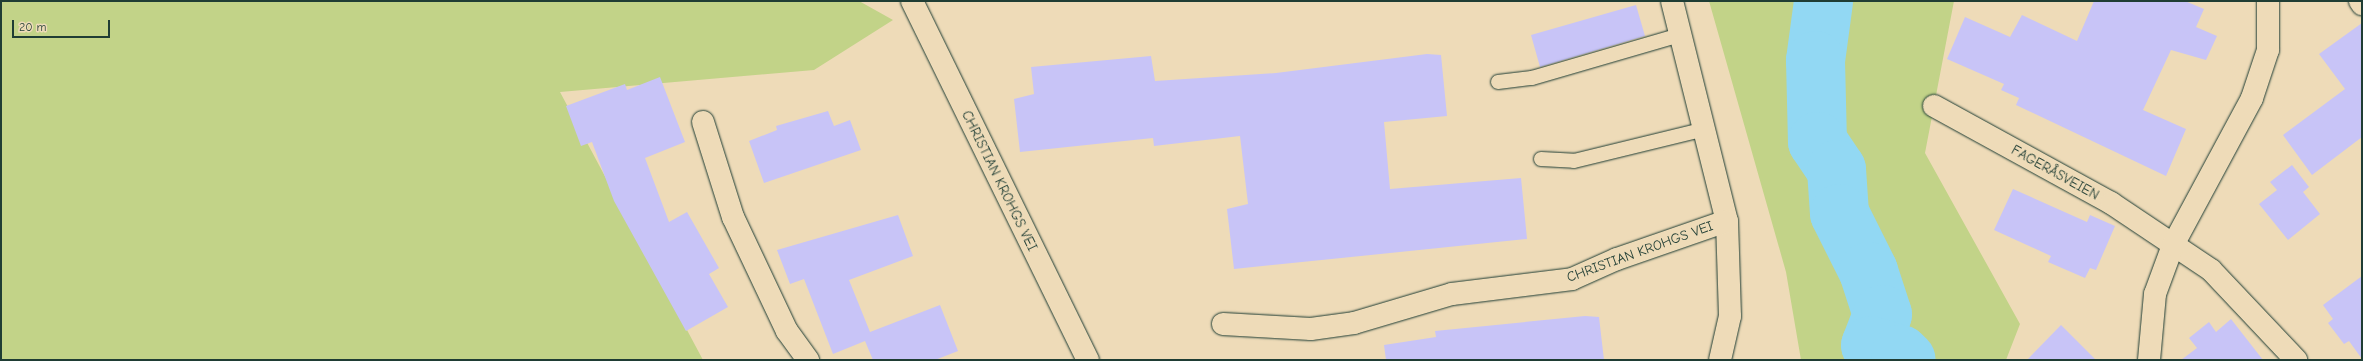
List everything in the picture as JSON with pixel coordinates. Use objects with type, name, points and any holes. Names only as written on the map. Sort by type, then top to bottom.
[{"type":"street","name":"CHRISTIAN KROHGS VEI","points":[[912,1],[1088,360]]},
{"type":"street","name":"CHRISTIAN KROHGS VEI","points":[[1672,1],[1702,130],[1727,221],[1730,316],[1720,360]]},
{"type":"street","points":[[2149,360],[2155,294],[2173,245],[2252,98],[2268,50],[2268,1]]},
{"type":"street","name":"FAGERÅSVEIEN","points":[[1934,106],[2111,204],[2211,270],[2296,360]]},
{"type":"street","points":[[703,122],[733,218],[787,331],[808,360]]},
{"type":"street","name":"CHRISTIAN KROHGS VEI","points":[[1223,324],[1311,330],[1354,323],[1452,294],[1572,279],[1616,259],[1727,221]]},
{"type":"lane","points":[[1498,82],[1532,78],[1680,35]]},
{"type":"lane","points":[[1541,159],[1574,161],[1702,130]]},
{"type":"green space","points":[[1,1],[859,1],[893,20],[814,70],[560,92],[703,360],[1,360]]},
{"type":"green space","points":[[1709,1],[1954,1],[1925,153],[2020,324],[2006,360],[1801,360],[1786,272]]},
{"type":"building","points":[[2094,1],[2185,1],[2204,9],[2196,27],[2217,36],[2206,60],[2171,50],[2143,110],[2186,129],[2166,176],[2016,105],[2019,98],[2001,90],[2004,84],[1947,59],[1965,17],[2010,37],[2022,15],[2077,41]]},
{"type":"building","points":[[1636,5],[1645,36],[1540,67],[1531,35]]},
{"type":"building","points":[[2362,23],[2362,137],[2312,175],[2283,135],[2345,89],[2319,54]]},
{"type":"building","points":[[1427,54],[1441,55],[1447,116],[1384,122],[1390,189],[1521,178],[1527,239],[1234,269],[1227,209],[1248,204],[1240,136],[1154,146],[1153,138],[1020,152],[1014,99],[1034,94],[1031,67],[1151,56],[1155,81],[1276,73]]},
{"type":"building","points":[[660,77],[685,142],[645,158],[669,222],[687,212],[719,268],[709,274],[728,307],[686,331],[614,201],[592,142],[581,146],[566,106],[625,84],[627,90]]},
{"type":"building","points":[[828,111],[834,126],[850,120],[861,150],[764,183],[749,141],[777,130],[776,126]]},
{"type":"building","points":[[2292,165],[2309,187],[2303,192],[2320,214],[2288,240],[2259,204],[2277,190],[2270,182]]},
{"type":"building","points":[[2013,189],[2087,222],[2090,215],[2115,226],[2096,270],[2090,268],[2085,278],[2048,262],[2051,256],[1994,230]]},
{"type":"building","points":[[898,215],[913,256],[849,280],[870,332],[940,305],[958,351],[935,360],[873,360],[865,341],[833,354],[804,279],[790,284],[777,250]]},
{"type":"building","points":[[2362,276],[2362,359],[2349,341],[2344,344],[2328,323],[2333,319],[2323,305]]},
{"type":"building","points":[[1585,316],[1599,317],[1604,360],[1386,360],[1384,345],[1436,337],[1435,331]]},
{"type":"building","points":[[2231,319],[2263,360],[2181,360],[2197,348],[2189,338],[2209,322],[2216,332]]},
{"type":"building","points":[[2061,325],[2096,360],[2027,360]]},
{"type":"waterway","points":[[1823,1],[1815,60],[1817,141],[1836,169],[1839,213],[1868,271],[1882,314],[1870,345],[1900,354],[1906,360]]}]
